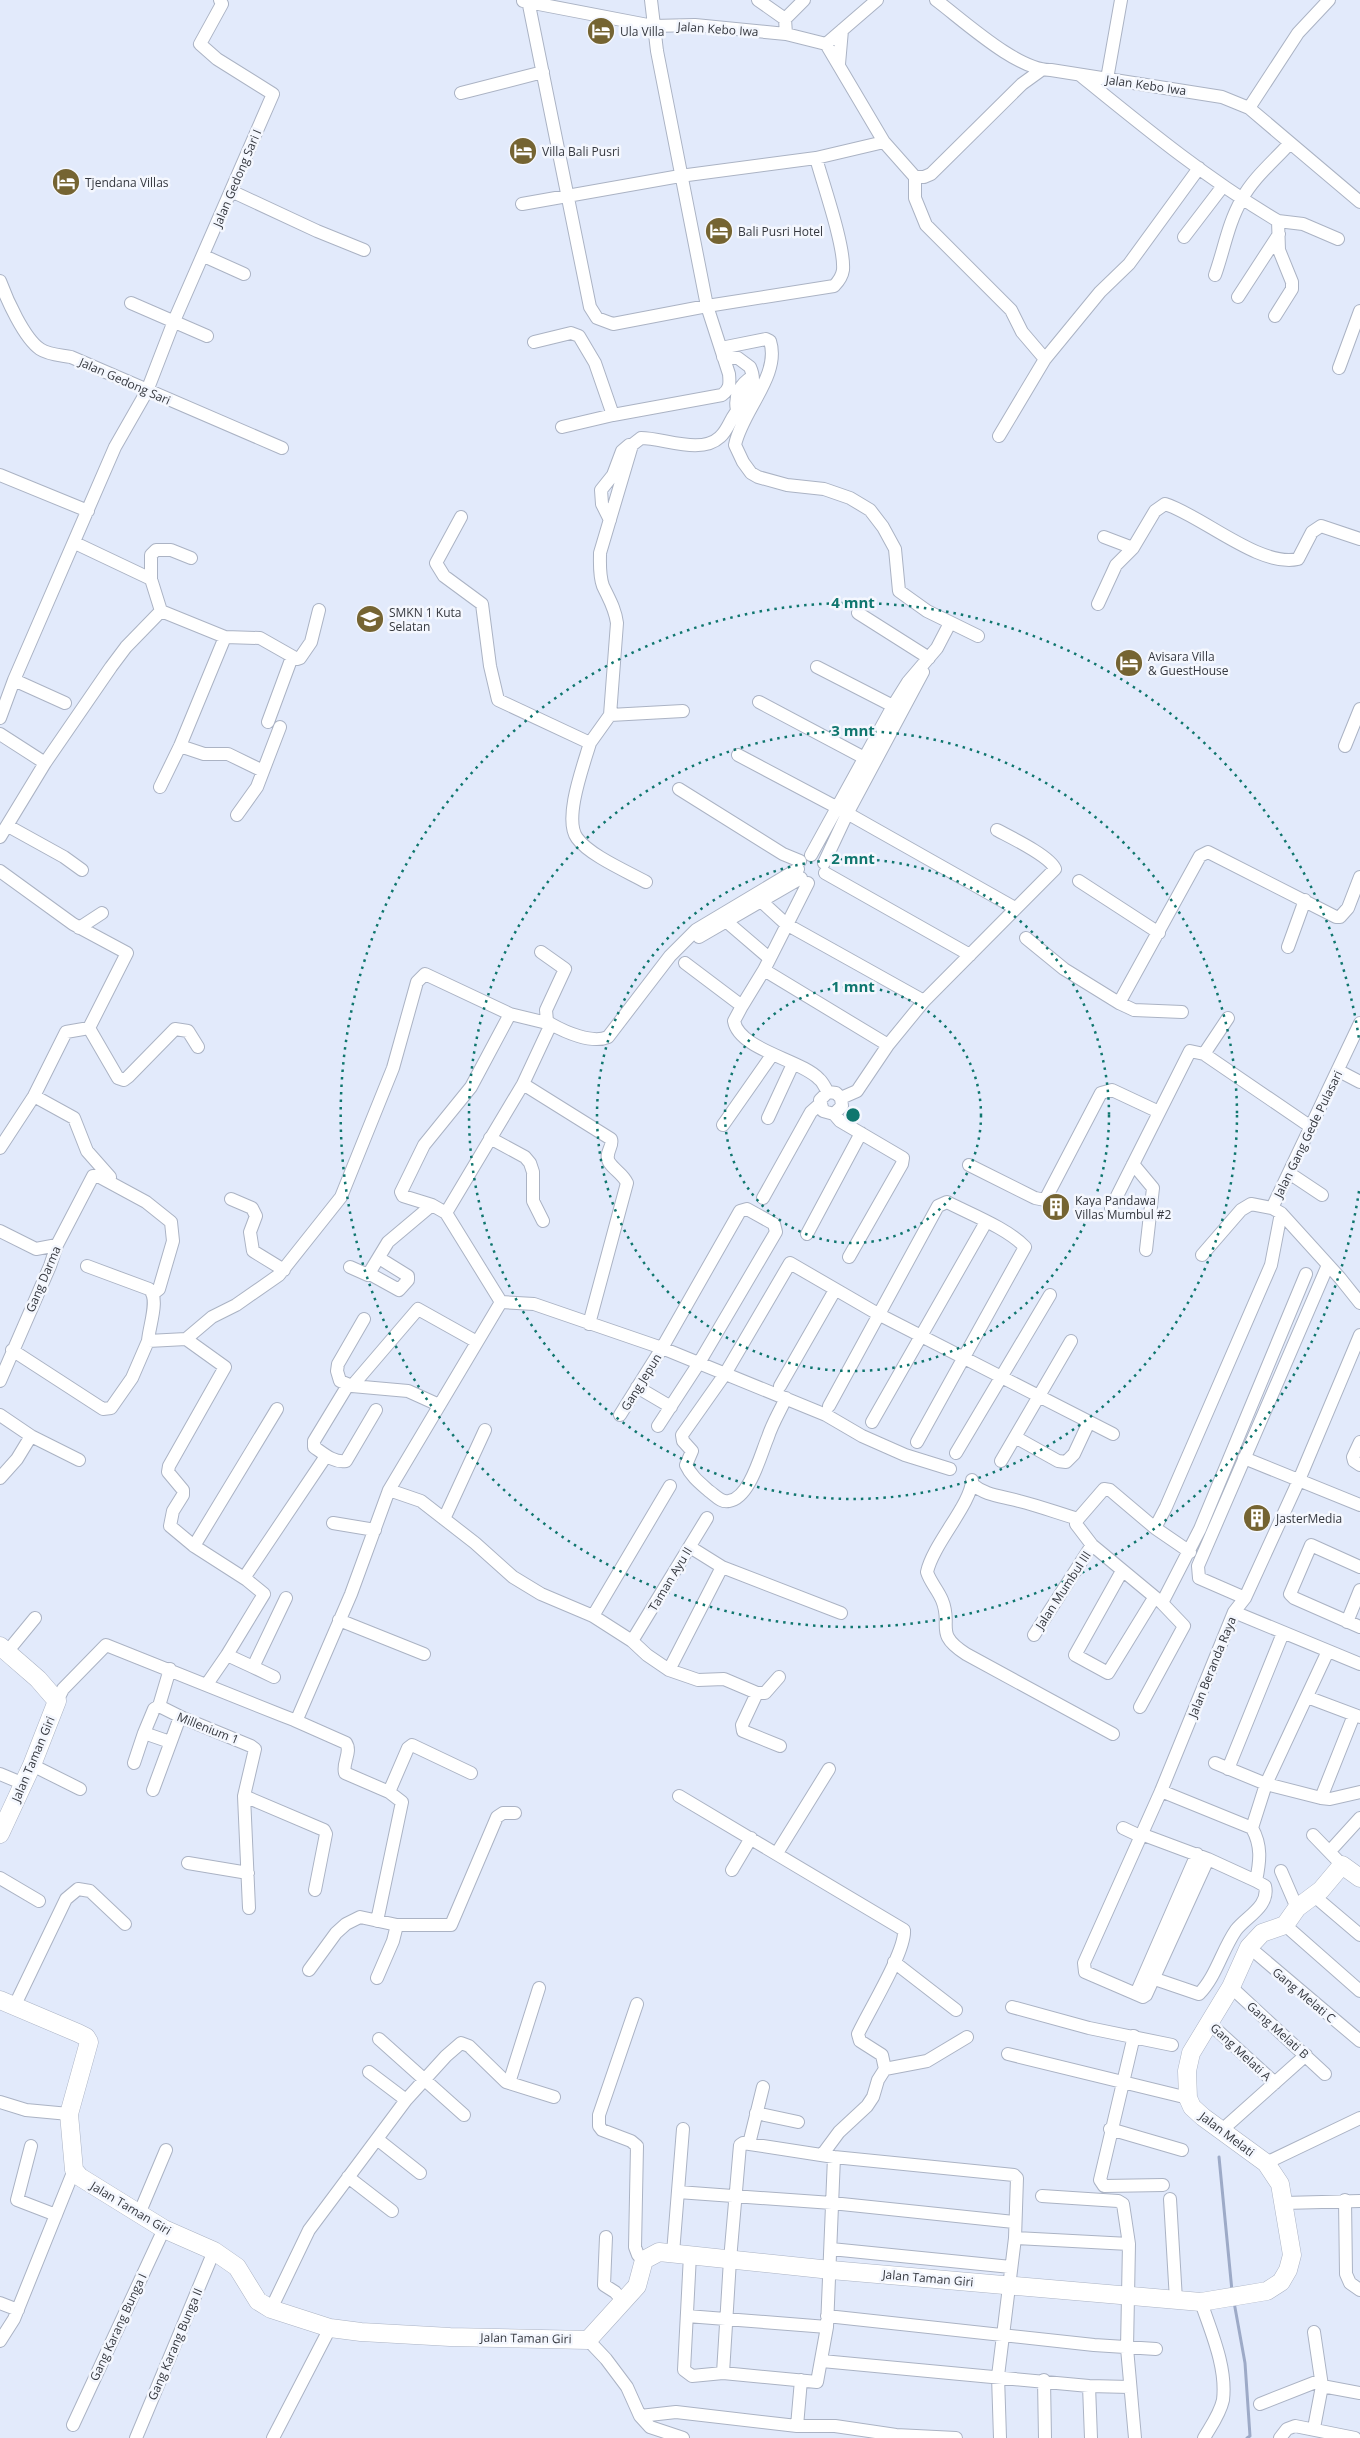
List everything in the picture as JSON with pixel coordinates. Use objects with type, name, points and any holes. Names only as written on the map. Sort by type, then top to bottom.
[{"type":"street","name":"Jalan Gedong Sari I","points":[[0,718],[14,680],[115,447],[147,391],[174,321],[204,256],[273,94],[217,59],[200,44],[222,4],[220,0]]},
{"type":"street","points":[[562,427],[613,414],[722,395],[730,385],[722,352],[707,306],[680,176],[653,26],[651,0]]},
{"type":"street","points":[[758,0],[785,19]]},
{"type":"street","points":[[786,34],[785,19],[804,0]]},
{"type":"street","points":[[877,0],[826,44],[884,142],[915,177],[915,198],[926,225],[1011,310],[1022,332],[1045,359]]},
{"type":"street","name":"Jalan Kebo Iwa","points":[[936,0],[1017,61],[1040,71],[1080,75],[1222,97],[1249,108],[1360,202]]},
{"type":"street","points":[[1107,79],[1121,0]]},
{"type":"street","points":[[1249,108],[1298,33],[1329,0]]},
{"type":"street","points":[[526,1],[543,72],[590,307],[597,318],[613,324],[707,306],[834,286],[840,279],[843,268],[840,245],[816,158]]},
{"type":"street","name":"Jalan Kebo Iwa","points":[[526,1],[653,26],[695,25],[786,34],[826,44]]},
{"type":"street","points":[[838,64],[842,30]]},
{"type":"street","points":[[1017,61],[1022,73],[1022,84]]},
{"type":"street","points":[[915,177],[924,177],[931,174],[1022,84],[1040,71]]},
{"type":"street","points":[[461,93],[543,72]]},
{"type":"street","points":[[1080,75],[1241,199],[1278,221],[1303,224],[1338,239]]},
{"type":"street","points":[[522,204],[568,194],[680,176],[816,158],[884,142]]},
{"type":"street","points":[[1215,276],[1224,243],[1241,199],[1255,181],[1290,144]]},
{"type":"street","points":[[999,436],[1045,359],[1100,292],[1129,264],[1199,168]]},
{"type":"street","points":[[1184,237],[1224,186]]},
{"type":"street","points":[[231,191],[317,231],[364,250]]},
{"type":"street","points":[[1275,316],[1292,289],[1292,282],[1279,250],[1278,221]]},
{"type":"street","points":[[1238,297],[1278,234]]},
{"type":"street","points":[[204,256],[244,274]]},
{"type":"street","name":"Jalan Gedong Sari","points":[[0,281],[20,322],[40,349],[51,354],[71,357],[282,448]]},
{"type":"street","points":[[132,303],[207,336]]},
{"type":"street","points":[[1339,368],[1360,310]]},
{"type":"street","points":[[534,342],[571,333],[579,336],[595,363],[613,414]]},
{"type":"street","points":[[722,352],[766,339],[770,341],[774,351],[772,364],[738,430],[735,445],[751,473],[767,480],[787,485],[824,489],[850,498],[870,510],[883,527],[895,549],[899,592],[950,623],[978,636]]},
{"type":"street","points":[[610,520],[602,504],[601,490],[612,475],[622,451],[641,438],[688,444],[708,444],[718,439],[726,431],[737,410],[738,392],[745,381],[752,377],[752,370],[738,358],[722,352]]},
{"type":"street","points":[[632,444],[600,553],[600,570],[603,586],[616,609],[617,623],[610,714],[590,744],[576,788],[572,824],[576,837],[586,847],[646,882]]},
{"type":"street","points":[[0,475],[88,511]]},
{"type":"street","points":[[1098,604],[1116,566],[1133,548],[1155,511],[1164,504],[1263,554],[1291,560],[1298,559],[1312,532],[1321,526],[1360,539]]},
{"type":"street","points":[[461,517],[436,563],[444,576],[482,604],[490,666],[498,700],[590,744]]},
{"type":"street","points":[[1104,537],[1133,548]]},
{"type":"street","points":[[74,544],[151,579]]},
{"type":"street","points":[[160,612],[151,579],[151,556],[156,550],[171,550],[191,558]]},
{"type":"street","points":[[160,612],[224,636],[260,638],[292,657],[300,658],[311,642],[319,610]]},
{"type":"street","points":[[0,837],[46,763],[121,654],[160,612]]},
{"type":"street","points":[[858,613],[929,658]]},
{"type":"street","points":[[870,761],[893,706],[908,682],[937,648],[950,623]]},
{"type":"street","points":[[160,787],[180,746],[224,636]]},
{"type":"street","points":[[238,816],[257,786],[263,771],[292,657]]},
{"type":"street","points":[[828,1092],[819,1078],[772,1055],[737,1030],[734,1021],[786,924],[803,869],[843,811],[870,761],[904,709],[929,658]]},
{"type":"street","points":[[817,667],[893,706]]},
{"type":"street","points":[[14,680],[65,704]]},
{"type":"street","points":[[759,702],[870,761]]},
{"type":"street","points":[[1344,746],[1360,709]]},
{"type":"street","points":[[610,714],[683,711]]},
{"type":"street","points":[[0,734],[46,763]]},
{"type":"street","points":[[180,746],[204,754],[228,754],[263,771]]},
{"type":"street","points":[[738,755],[843,811],[1015,908]]},
{"type":"street","points":[[679,789],[783,854],[803,869],[815,883],[821,880],[843,811]]},
{"type":"street","points":[[8,826],[64,857],[82,870]]},
{"type":"street","points":[[841,1098],[857,1091],[888,1045],[924,1001],[1051,873],[1054,866],[1043,856],[997,830]]},
{"type":"street","points":[[1120,1003],[1200,856],[1208,852],[1336,917],[1340,917],[1348,908],[1360,877]]},
{"type":"street","points":[[684,942],[701,936],[762,902],[819,857],[825,868],[970,955]]},
{"type":"street","points":[[148,1341],[186,1339],[212,1317],[236,1305],[284,1270],[341,1197],[385,1092],[417,982],[425,974],[510,1014],[551,1024],[569,1032],[602,1040],[608,1037],[654,976],[696,930],[803,869]]},
{"type":"street","points":[[0,871],[79,928],[127,953],[89,1028]]},
{"type":"street","points":[[1079,881],[1159,933]]},
{"type":"street","points":[[1288,947],[1305,900]]},
{"type":"street","points":[[762,902],[786,924],[924,1001]]},
{"type":"street","points":[[79,928],[102,912]]},
{"type":"street","points":[[727,922],[766,964],[888,1045]]},
{"type":"street","points":[[1026,938],[1064,969],[1134,1010],[1182,1012]]},
{"type":"street","points":[[541,952],[566,970],[546,1010],[547,1021],[551,1024]]},
{"type":"street","points":[[685,963],[742,1006]]},
{"type":"street","points":[[501,1302],[446,1213],[432,1205],[403,1196],[402,1188],[424,1145],[471,1087],[510,1014]]},
{"type":"street","points":[[1204,1054],[1228,1018]]},
{"type":"street","name":"Jalan Gang Gede Pulasari","points":[[1360,1023],[1289,1173],[1277,1210],[1360,1303]]},
{"type":"street","points":[[446,1213],[524,1084],[551,1024]]},
{"type":"street","points":[[89,1028],[118,1078],[124,1080],[175,1029],[188,1031],[198,1047]]},
{"type":"street","points":[[0,1148],[34,1096],[66,1032],[89,1028]]},
{"type":"street","points":[[1111,1208],[1190,1051],[1204,1054],[1312,1127]]},
{"type":"street","points":[[724,1126],[772,1055]]},
{"type":"street","points":[[768,1118],[793,1064]]},
{"type":"street","points":[[1339,1070],[1360,1082]]},
{"type":"street","points":[[524,1084],[611,1139],[613,1141],[607,1156],[608,1160],[627,1183],[589,1324]]},
{"type":"street","points":[[970,1165],[1041,1200],[1045,1200],[1103,1091],[1112,1090],[1159,1112]]},
{"type":"street","points":[[763,1198],[811,1112],[820,1104],[822,1096],[828,1092],[836,1093],[841,1098],[842,1106],[834,1114]]},
{"type":"street","points":[[34,1096],[74,1118],[87,1151],[102,1165],[110,1177],[109,1182],[146,1202],[171,1222],[172,1241],[159,1289],[154,1294]]},
{"type":"street","points":[[820,1104],[826,1113],[834,1114],[840,1121],[901,1155],[903,1161],[849,1257]]},
{"type":"street","points":[[806,1234],[861,1133]]},
{"type":"street","points":[[490,1138],[525,1157],[530,1163],[533,1172],[533,1201],[543,1221]]},
{"type":"street","points":[[1133,1164],[1153,1188],[1146,1250]]},
{"type":"street","points":[[1289,1173],[1322,1195]]},
{"type":"street","name":"Gang Darma","points":[[0,1381],[50,1266],[57,1245],[91,1178],[98,1176],[109,1182]]},
{"type":"street","points":[[232,1199],[252,1208],[256,1216],[250,1232],[253,1251],[284,1270]]},
{"type":"street","points":[[829,1406],[938,1206],[947,1202],[1020,1241],[1025,1247],[917,1442]]},
{"type":"street","points":[[1155,1528],[1166,1507],[1271,1265],[1277,1244],[1277,1210],[1251,1204],[1241,1210],[1202,1255]]},
{"type":"street","points":[[370,1274],[392,1238],[432,1205]]},
{"type":"street","name":"Gang Jepun","points":[[620,1415],[662,1348],[740,1211],[747,1209],[774,1224],[776,1232],[699,1363],[658,1426]]},
{"type":"street","points":[[872,1422],[986,1222]]},
{"type":"street","points":[[0,1231],[36,1249],[57,1245]]},
{"type":"street","points":[[350,1267],[365,1275],[370,1274],[397,1290],[401,1290],[408,1280],[407,1275],[379,1258]]},
{"type":"street","points":[[786,1398],[767,1437],[764,1454],[740,1495],[730,1501],[718,1498],[688,1470],[686,1460],[692,1451],[682,1437],[725,1374],[790,1263],[878,1314],[1113,1434]]},
{"type":"street","points":[[1246,1598],[1199,1578],[1198,1566],[1328,1265]]},
{"type":"street","points":[[12,1350],[103,1409],[111,1408],[128,1384],[148,1341],[155,1301],[154,1294],[149,1289],[87,1266]]},
{"type":"street","points":[[1122,1571],[1075,1655],[1108,1673],[1175,1577],[1190,1552],[1306,1274]]},
{"type":"street","points":[[780,1386],[835,1290]]},
{"type":"street","points":[[956,1452],[1050,1294]]},
{"type":"street","points":[[501,1302],[534,1304],[662,1348],[826,1415],[862,1436],[905,1455],[950,1469]]},
{"type":"street","points":[[294,1720],[303,1708],[375,1530],[389,1490],[501,1302]]},
{"type":"street","points":[[376,1410],[346,1461],[341,1462],[326,1456],[314,1447],[314,1441],[350,1386],[418,1309],[477,1342]]},
{"type":"street","points":[[364,1319],[338,1364],[338,1377],[340,1381],[350,1386],[408,1391],[439,1404]]},
{"type":"street","name":"Jalan Beranda Raya","points":[[1136,1994],[1086,1974],[1083,1969],[1084,1963],[1161,1791],[1234,1612],[1246,1598],[1299,1480],[1360,1335]]},
{"type":"street","points":[[186,1339],[225,1367],[168,1472],[183,1490],[183,1495],[173,1511],[170,1526],[194,1546],[244,1578],[264,1594],[207,1684]]},
{"type":"street","points":[[1001,1461],[1071,1341]]},
{"type":"street","points":[[637,1387],[670,1407]]},
{"type":"street","points":[[194,1546],[277,1409]]},
{"type":"street","points":[[0,1415],[31,1436],[79,1460]]},
{"type":"street","points":[[1015,1437],[1058,1461],[1066,1462],[1074,1454],[1089,1422]]},
{"type":"street","points":[[444,1519],[485,1430]]},
{"type":"street","points":[[0,1478],[17,1459],[31,1436]]},
{"type":"street","points":[[1360,1442],[1353,1457],[1354,1461],[1360,1466]]},
{"type":"street","points":[[244,1578],[326,1456]]},
{"type":"street","points":[[1244,1458],[1360,1505]]},
{"type":"street","points":[[1078,1520],[1017,1500],[980,1491],[972,1482],[966,1498],[932,1556],[927,1572],[942,1599],[945,1609],[944,1627],[948,1639],[953,1646],[1113,1734]]},
{"type":"street","points":[[592,1616],[670,1486]]},
{"type":"street","points":[[1140,1707],[1184,1626],[1158,1600],[1092,1545],[1078,1529],[1078,1520],[1104,1489],[1110,1490],[1155,1528],[1190,1552]]},
{"type":"street","points":[[389,1490],[421,1501],[475,1543],[513,1578],[541,1594],[592,1616],[632,1641],[670,1670],[698,1680],[724,1679],[756,1693],[765,1693],[779,1677]]},
{"type":"street","name":"Taman Ayu II","points":[[632,1641],[707,1518]]},
{"type":"street","points":[[333,1523],[375,1530]]},
{"type":"street","name":"Jalan Mumbul III","points":[[1034,1634],[1092,1545]]},
{"type":"street","points":[[1360,1567],[1311,1545],[1290,1594],[1294,1598],[1360,1627]]},
{"type":"street","points":[[690,1547],[722,1567],[842,1613]]},
{"type":"street","points":[[670,1670],[722,1567]]},
{"type":"street","points":[[1348,1622],[1360,1590]]},
{"type":"street","points":[[253,1667],[286,1598]]},
{"type":"street","points":[[1234,1612],[1360,1664]]},
{"type":"street","points":[[3,1649],[35,1618]]},
{"type":"street","points":[[339,1620],[424,1654]]},
{"type":"street","points":[[1228,1769],[1283,1633]]},
{"type":"street","points":[[57,1700],[64,1689],[106,1645],[207,1684],[346,1743],[348,1750],[344,1767],[346,1773],[389,1792],[399,1799],[402,1804],[376,1921]]},
{"type":"street","name":"Jalan Taman Giri","points":[[2,1826],[24,1784],[57,1700],[3,1649]]},
{"type":"street","points":[[1256,1881],[1260,1853],[1252,1828],[1266,1784],[1328,1652]]},
{"type":"street","points":[[227,1655],[274,1677]]},
{"type":"street","points":[[134,1763],[154,1709],[159,1706],[170,1669]]},
{"type":"street","points":[[756,1693],[742,1725],[743,1731],[780,1746]]},
{"type":"street","points":[[1307,1697],[1357,1716],[1321,1798]]},
{"type":"street","name":"Millenium 1","points":[[159,1706],[255,1749],[244,1796],[249,1908]]},
{"type":"street","points":[[154,1790],[180,1717]]},
{"type":"street","points":[[144,1733],[170,1742]]},
{"type":"street","points":[[389,1792],[408,1748],[412,1745],[471,1773]]},
{"type":"street","points":[[1215,1762],[1266,1784],[1321,1798],[1330,1799],[1360,1792]]},
{"type":"street","points":[[32,1765],[80,1789]]},
{"type":"street","points":[[777,1852],[829,1769]]},
{"type":"street","points":[[0,1774],[24,1784]]},
{"type":"street","points":[[1161,1791],[1252,1828]]},
{"type":"street","points":[[244,1796],[320,1827],[326,1834],[315,1890]]},
{"type":"street","points":[[679,1796],[777,1852],[904,1930],[904,1936],[894,1962],[858,2034],[860,2040],[882,2055],[886,2064],[885,2069],[867,2106],[840,2132],[828,2156],[832,2203],[831,2270],[827,2322],[817,2382],[723,2374],[692,2376],[684,2370],[687,2316],[678,2192],[683,2129]]},
{"type":"street","points":[[310,1970],[336,1933],[346,1924],[360,1917],[397,1925],[451,1926],[497,1817],[503,1813],[515,1813]]},
{"type":"street","points":[[1330,1851],[1360,1818]]},
{"type":"street","points":[[1123,1828],[1203,1857],[1265,1886],[1266,1892],[1260,1907],[1236,1930],[1199,1994],[1155,1979]]},
{"type":"street","points":[[1313,1835],[1342,1864],[1359,1876]]},
{"type":"street","points":[[732,1870],[751,1838]]},
{"type":"street","points":[[1203,1857],[1155,1979],[1146,1995],[1143,1997],[1136,1994],[1203,1857]]},
{"type":"street","points":[[188,1863],[248,1873]]},
{"type":"street","points":[[1008,2054],[1185,2097],[1187,2071],[1191,2053],[1208,2022],[1231,1987],[1249,1947],[1262,1933],[1285,1925],[1297,1908],[1313,1895],[1342,1864]]},
{"type":"street","points":[[1281,1871],[1297,1908]]},
{"type":"street","points":[[0,1878],[39,1901]]},
{"type":"street","points":[[0,2341],[18,2310],[74,2170],[69,2114],[89,2042],[86,2037],[7,2004],[66,1899],[78,1889],[90,1891],[125,1924]]},
{"type":"street","points":[[1313,1895],[1360,1935]]},
{"type":"street","points":[[377,1978],[393,1941],[397,1925]]},
{"type":"street","points":[[1285,1925],[1360,1991]]},
{"type":"street","name":"Gang Melati C","points":[[1249,1947],[1360,2042]]},
{"type":"street","points":[[894,1962],[956,2010]]},
{"type":"street","name":"Gang Melati B","points":[[1231,1987],[1325,2074]]},
{"type":"street","points":[[509,2083],[539,1988]]},
{"type":"street","points":[[637,2004],[599,2115],[599,2122],[602,2130],[631,2140],[638,2146],[635,2248],[638,2255],[644,2260]]},
{"type":"street","points":[[1012,2007],[1089,2028],[1172,2045]]},
{"type":"street","name":"Gang Melati A","points":[[1208,2022],[1274,2083]]},
{"type":"street","points":[[1134,2036],[1110,2129],[1100,2180],[1101,2184],[1163,2185]]},
{"type":"street","points":[[885,2069],[927,2061],[967,2037]]},
{"type":"street","points":[[379,2040],[464,2115]]},
{"type":"street","points":[[271,2309],[309,2230],[406,2100],[446,2056],[463,2043],[469,2046],[500,2078],[509,2083],[554,2097]]},
{"type":"street","points":[[1227,2134],[1274,2083],[1306,2055]]},
{"type":"street","points":[[369,2072],[406,2100]]},
{"type":"street","points":[[749,2144],[763,2087]]},
{"type":"street","name":"Jalan Melati","points":[[1185,2097],[1203,2117],[1266,2164],[1278,2179],[1284,2203],[1292,2255],[1288,2270],[1281,2282],[1268,2291],[1206,2301]]},
{"type":"street","points":[[0,2102],[26,2110],[69,2114]]},
{"type":"street","points":[[756,2113],[798,2122]]},
{"type":"street","points":[[1266,2164],[1360,2118]]},
{"type":"street","points":[[1110,2129],[1182,2150]]},
{"type":"street","points":[[377,2140],[420,2173]]},
{"type":"street","points":[[723,2374],[739,2147],[749,2144],[828,2156],[1014,2175],[1017,2178],[1014,2222],[1015,2238],[998,2376],[1000,2438]]},
{"type":"street","points":[[31,2146],[17,2200],[56,2215]]},
{"type":"street","points":[[139,2214],[166,2150]]},
{"type":"street","name":"Jalan Taman Giri","points":[[74,2170],[80,2176],[164,2229],[214,2251],[237,2266],[258,2301],[271,2309],[330,2328],[360,2332],[450,2337],[588,2340],[622,2300],[637,2286],[644,2260],[654,2253],[1127,2296],[1206,2301]]},
{"type":"street","points":[[348,2177],[392,2211]]},
{"type":"street","points":[[678,2192],[832,2203],[1014,2222]]},
{"type":"street","points":[[1042,2196],[1122,2202],[1124,2204],[1129,2244],[1127,2348],[1135,2438]]},
{"type":"street","points":[[1170,2199],[1176,2300]]},
{"type":"street","points":[[1284,2203],[1345,2200],[1360,2202]]},
{"type":"street","points":[[1345,2200],[1346,2274],[1350,2283],[1360,2290]]},
{"type":"street","name":"Gang Karang Bunga I","points":[[73,2425],[164,2229]]},
{"type":"street","points":[[606,2237],[604,2285],[615,2292],[622,2300]]},
{"type":"street","points":[[1015,2238],[1129,2244]]},
{"type":"street","points":[[830,2249],[1011,2266]]},
{"type":"street","name":"Gang Karang Bunga II","points":[[136,2438],[214,2251]]},
{"type":"street","points":[[1206,2301],[1218,2352],[1223,2399],[1211,2435]]},
{"type":"street","points":[[0,2303],[18,2310]]},
{"type":"street","points":[[687,2316],[827,2322],[1156,2349]]},
{"type":"street","points":[[274,2438],[330,2328]]},
{"type":"street","points":[[1314,2332],[1322,2383],[1314,2428]]},
{"type":"street","points":[[588,2340],[606,2359],[627,2387],[640,2416],[650,2426],[683,2438]]},
{"type":"street","points":[[822,2361],[1044,2380],[1089,2386],[1130,2387]]},
{"type":"street","points":[[797,2426],[801,2380]]},
{"type":"street","points":[[1044,2380],[1045,2438]]},
{"type":"street","points":[[1260,2404],[1322,2383],[1360,2392]]},
{"type":"street","points":[[1089,2386],[1091,2438]]},
{"type":"street","points":[[640,2416],[676,2412],[797,2426],[834,2426],[896,2435],[956,2438]]},
{"type":"street","points":[[1280,2438],[1287,2429],[1296,2426],[1358,2437]]},
{"type":"waterway","points":[[1219,2157],[1232,2291]]},
{"type":"waterway","points":[[1234,2302],[1245,2363],[1250,2436],[1247,2438]]},
{"type":"place","name":"Ula Villa","points":[[601,31]]},
{"type":"place","name":"Villa Bali Pusri","points":[[523,151]]},
{"type":"place","name":"Tjendana Villas","points":[[66,182]]},
{"type":"place","name":"Bali Pusri Hotel","points":[[719,231]]},
{"type":"place","name":"SMKN 1 Kuta Selatan","points":[[370,619]]},
{"type":"place","name":"Avisara Villa & GuestHouse","points":[[1129,663]]},
{"type":"place","name":"Kaya Pandawa Villas Mumbul #2","points":[[1056,1207]]},
{"type":"place","name":"JasterMedia","points":[[1257,1518]]}]
